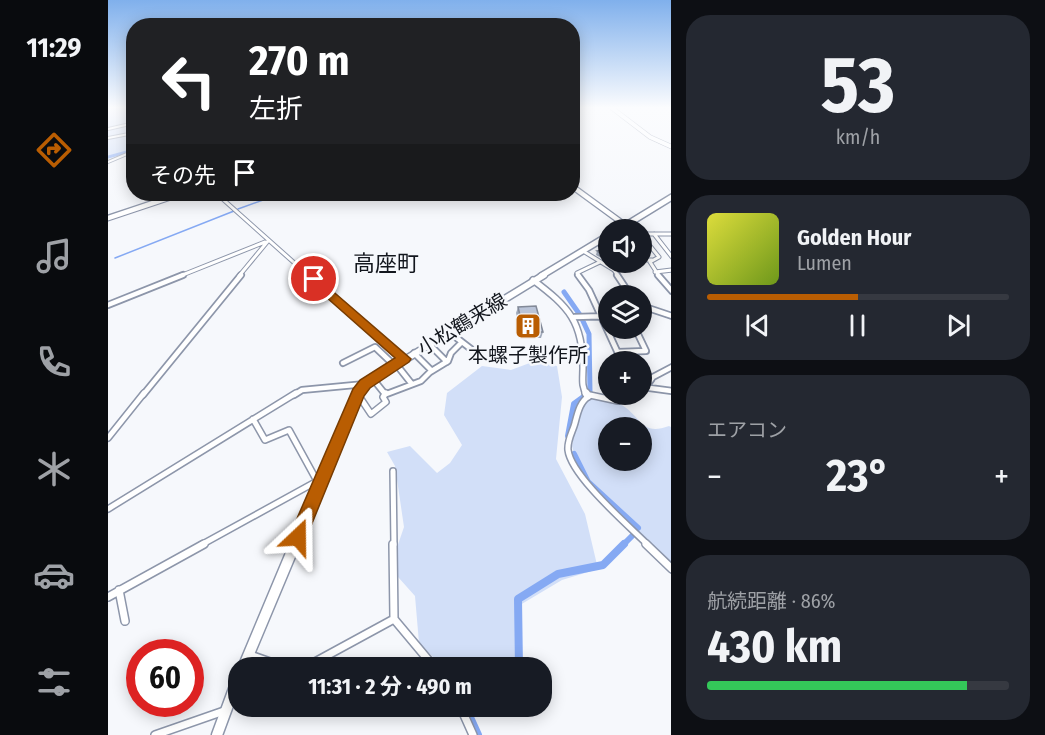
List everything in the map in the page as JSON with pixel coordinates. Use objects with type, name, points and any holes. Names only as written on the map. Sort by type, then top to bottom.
[{"type":"main road","points":[[635,219],[671,198]]},
{"type":"main road","name":"小松鶴来線","points":[[248,655],[320,480],[358,394],[365,384],[598,242]]},
{"type":"main road","points":[[217,735],[228,705]]},
{"type":"street","points":[[108,162],[126,155]]},
{"type":"street","points":[[580,192],[617,219]]},
{"type":"street","points":[[108,218],[159,201]]},
{"type":"street","points":[[225,201],[404,359]]},
{"type":"street","points":[[654,234],[671,234]]},
{"type":"street","points":[[654,234],[671,256]]},
{"type":"street","points":[[108,305],[268,241]]},
{"type":"street","points":[[108,438],[268,241]]},
{"type":"street","points":[[652,248],[659,257],[650,262],[655,272],[671,290]]},
{"type":"street","points":[[583,251],[598,261]]},
{"type":"street","points":[[598,263],[577,273],[589,290],[598,310]]},
{"type":"street","points":[[655,272],[671,270]]},
{"type":"street","points":[[533,280],[563,302],[574,317],[583,340],[583,390],[588,396],[598,398]]},
{"type":"street","points":[[652,310],[671,316]]},
{"type":"street","points":[[574,317],[598,317]]},
{"type":"street","points":[[449,332],[471,349]]},
{"type":"street","points":[[385,394],[425,378],[447,362],[451,353],[462,342]]},
{"type":"street","points":[[429,344],[447,362]]},
{"type":"street","points":[[344,363],[375,347],[411,383]]},
{"type":"street","points":[[414,353],[432,371]]},
{"type":"street","points":[[652,378],[671,368]]},
{"type":"street","points":[[358,394],[371,414],[386,402],[383,397],[385,394],[373,379]]},
{"type":"street","points":[[108,509],[302,390],[365,384]]},
{"type":"street","points":[[652,388],[671,391]]},
{"type":"street","points":[[588,396],[579,406],[572,438],[568,444],[569,454],[575,468],[591,490],[613,508],[630,529],[671,568]]},
{"type":"street","points":[[108,597],[320,480],[289,430],[265,440],[254,419]]},
{"type":"street","points":[[393,471],[394,619],[426,657]]},
{"type":"street","points":[[119,590],[125,621]]},
{"type":"street","points":[[324,657],[394,619]]},
{"type":"street","points":[[248,655],[254,657]]},
{"type":"street","points":[[155,735],[226,710]]},
{"type":"street","points":[[465,717],[473,735]]},
{"type":"shaded area","points":[[108,142],[126,142],[126,151],[108,159]]},
{"type":"shaded area","points":[[535,361],[557,366],[562,397],[556,459],[585,514],[598,569],[562,580],[515,608],[516,657],[433,657],[419,643],[415,596],[390,568],[404,527],[395,466],[387,452],[410,446],[437,473],[450,463],[462,445],[444,415],[447,393],[482,366],[511,370]]},
{"type":"shaded area","points":[[591,397],[598,398],[598,405],[621,405],[636,417],[598,417],[598,471],[652,471],[652,429],[671,427],[671,564],[584,476],[576,463],[572,446],[579,408]]},
{"type":"building","points":[[536,306],[543,332],[524,332],[518,307]]},
{"type":"waterway","points":[[108,157],[126,152]]},
{"type":"waterway","points":[[238,209],[260,201]]},
{"type":"waterway","points":[[115,258],[234,211]]},
{"type":"waterway","points":[[564,292],[580,315]]},
{"type":"waterway","points":[[582,319],[589,334],[590,392]]},
{"type":"waterway","points":[[568,436],[574,404],[585,396]]},
{"type":"waterway","points":[[574,454],[588,482],[638,528]]},
{"type":"waterway","points":[[519,657],[518,599],[558,574],[603,565],[632,536]]},
{"type":"waterway","points":[[470,717],[478,735]]},
{"type":"place","name":"本螺子製作所","points":[[528,326]]},
{"type":"district","name":"高座町","points":[[386,263]]},
{"type":"route","points":[[298,537],[358,394],[365,384],[404,359],[314,279]]}]
